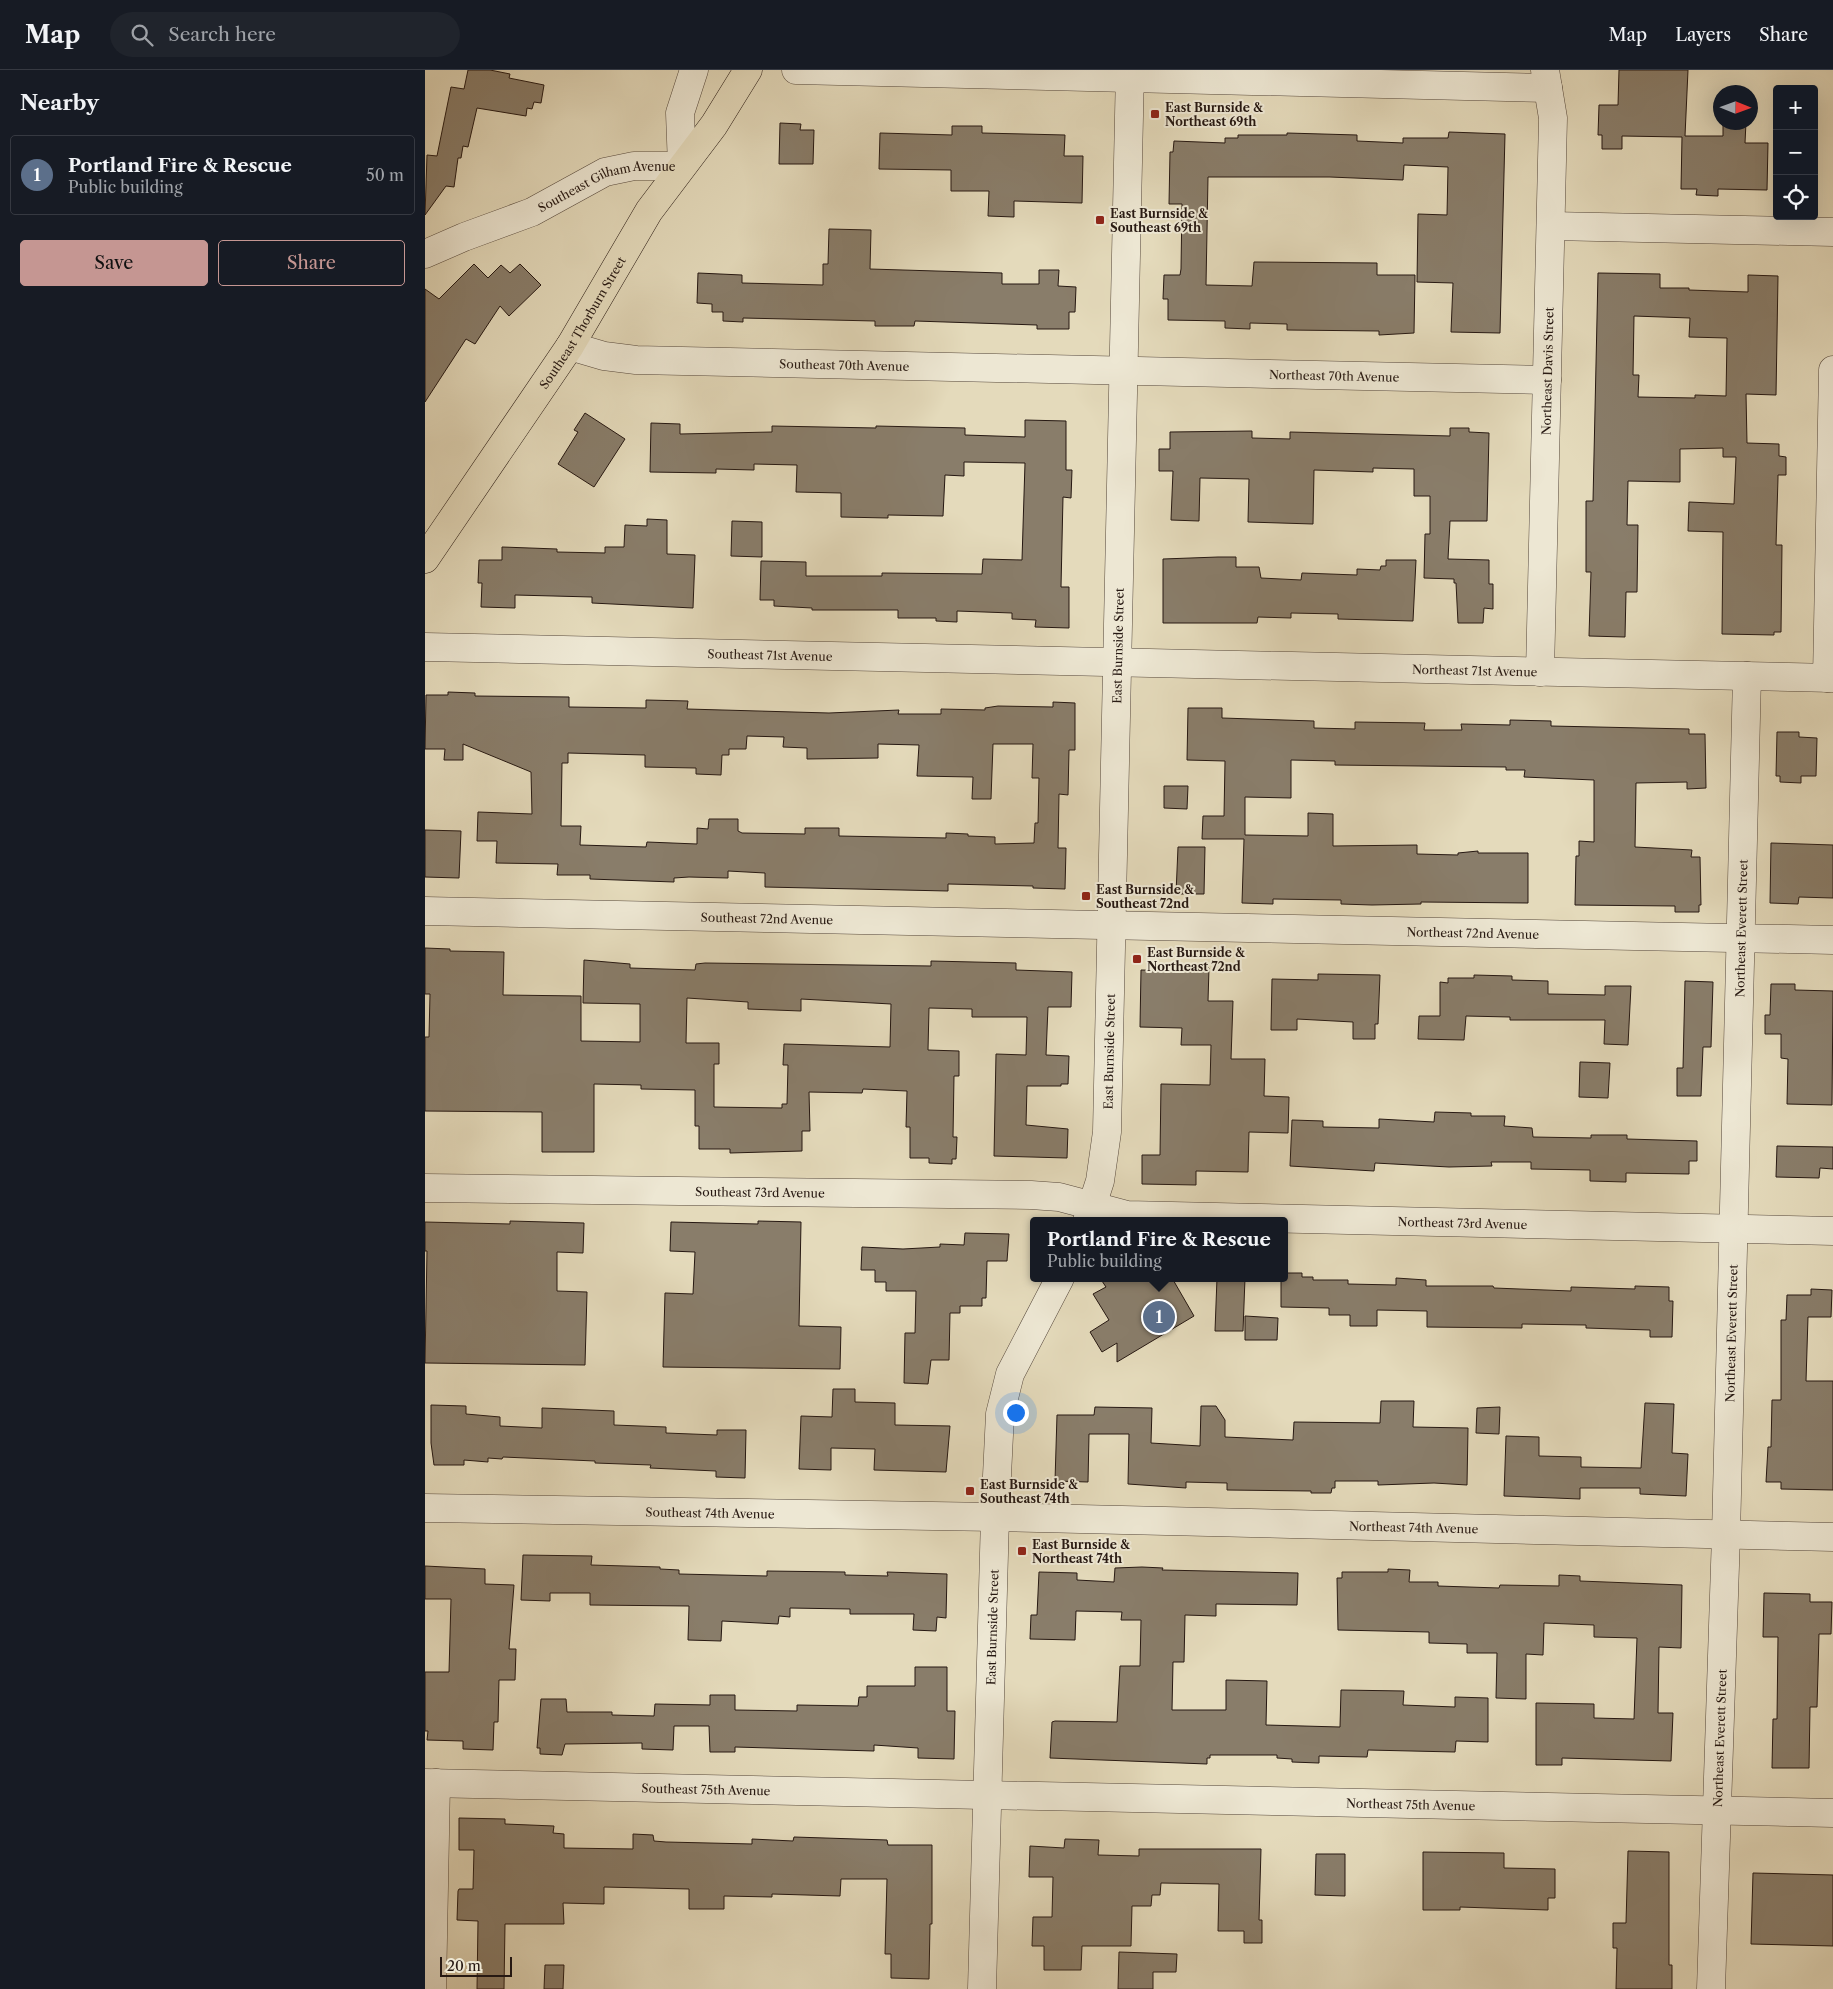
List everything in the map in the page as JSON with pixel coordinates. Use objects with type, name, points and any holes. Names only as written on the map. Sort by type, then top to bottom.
[{"type":"main road","name":"Southeast Gilham Avenue","points":[[682,166],[714,124],[748,70]]},
{"type":"main road","name":"Southeast Thorburn Street","points":[[425,559],[569,346],[649,211],[682,166]]},
{"type":"street","points":[[682,166],[680,113],[693,70]]},
{"type":"street","points":[[796,70],[1547,79]]},
{"type":"street","name":"East Burnside Street","points":[[1091,1215],[1100,1181],[1107,1132],[1129,74]]},
{"type":"street","name":"Northeast Davis Street","points":[[1540,672],[1553,118],[1547,79]]},
{"type":"street","name":"Southeast Gilham Avenue","points":[[425,254],[532,212],[605,172],[634,166],[682,166]]},
{"type":"street","points":[[1551,226],[1833,232]]},
{"type":"street","name":"Southeast 70th Avenue","points":[[569,346],[604,356],[636,360],[1122,372]]},
{"type":"street","points":[[1830,678],[1833,370]]},
{"type":"street","name":"Northeast 70th Avenue","points":[[1122,372],[1547,380]]},
{"type":"street","name":"Southeast 71st Avenue","points":[[425,647],[1116,662]]},
{"type":"street","name":"Northeast 71st Avenue","points":[[1116,662],[1830,678]]},
{"type":"street","name":"Northeast Everett Street","points":[[1711,1989],[1725,1535],[1747,676]]},
{"type":"street","name":"Southeast 72nd Avenue","points":[[425,911],[1111,924]]},
{"type":"street","name":"Northeast 72nd Avenue","points":[[1111,924],[1833,940]]},
{"type":"street","name":"Southeast 73rd Avenue","points":[[425,1188],[1031,1195],[1059,1197],[1091,1215]]},
{"type":"street","name":"Northeast 73rd Avenue","points":[[1091,1215],[1213,1217]]},
{"type":"street","name":"Northeast 73rd Avenue","points":[[1288,1219],[1833,1231]]},
{"type":"street","name":"East Burnside Street","points":[[982,1989],[995,1517],[1000,1414],[1003,1393],[1009,1374],[1058,1282]]},
{"type":"street","name":"Southeast 74th Avenue","points":[[425,1508],[995,1517]]},
{"type":"street","name":"Northeast 74th Avenue","points":[[995,1517],[1833,1537]]},
{"type":"street","points":[[431,1783],[429,1936],[432,1989]]},
{"type":"street","name":"Southeast 75th Avenue","points":[[431,1783],[988,1796]]},
{"type":"street","name":"Northeast 75th Avenue","points":[[988,1796],[1833,1813]]},
{"type":"building","points":[[468,70],[490,70],[510,74],[509,78],[544,85],[541,103],[534,102],[532,109],[527,108],[526,116],[477,108],[468,147],[463,146],[461,158],[458,158],[454,187],[446,186],[425,215],[427,155],[437,156],[451,87],[464,89]]},
{"type":"building","points":[[1619,70],[1688,70],[1685,136],[1723,136],[1723,130],[1746,130],[1745,143],[1768,143],[1767,190],[1718,189],[1718,196],[1696,195],[1697,189],[1681,189],[1682,137],[1622,136],[1622,149],[1602,149],[1602,135],[1598,135],[1599,105],[1618,105]]},
{"type":"building","points":[[780,123],[801,124],[800,130],[814,130],[813,164],[779,164]]},
{"type":"building","points":[[952,126],[982,126],[982,133],[1065,135],[1064,156],[1083,156],[1082,203],[1014,201],[1014,217],[988,216],[989,191],[951,191],[951,170],[879,169],[880,133],[952,135]]},
{"type":"building","points":[[1449,132],[1505,134],[1500,333],[1451,332],[1453,283],[1417,282],[1418,214],[1447,215],[1448,167],[1404,165],[1403,180],[1330,177],[1208,177],[1206,285],[1252,286],[1254,262],[1377,263],[1377,275],[1415,275],[1414,333],[1379,335],[1379,331],[1287,330],[1287,324],[1250,323],[1250,329],[1225,328],[1225,321],[1168,320],[1168,299],[1163,299],[1164,275],[1180,275],[1181,269],[1182,204],[1169,204],[1170,152],[1173,152],[1174,141],[1225,143],[1225,138],[1238,138],[1238,135],[1287,135],[1287,133],[1357,135],[1357,141],[1403,143],[1403,138],[1448,138]]},
{"type":"building","points":[[829,229],[871,230],[870,269],[1002,273],[1002,284],[1039,284],[1039,270],[1059,270],[1058,286],[1076,287],[1075,312],[1069,312],[1069,329],[1037,329],[1037,325],[915,321],[914,326],[875,326],[875,321],[743,318],[743,322],[723,321],[723,312],[712,312],[712,304],[697,303],[698,273],[742,275],[742,283],[823,285],[823,264],[828,264]]},
{"type":"building","points":[[474,264],[488,278],[501,265],[510,273],[520,264],[541,285],[509,316],[500,306],[475,344],[466,339],[425,402],[425,289],[439,299]]},
{"type":"building","points":[[1598,273],[1660,274],[1660,288],[1748,292],[1748,275],[1778,276],[1776,395],[1746,394],[1747,443],[1779,444],[1779,456],[1786,457],[1786,475],[1778,475],[1776,545],[1782,545],[1781,632],[1774,632],[1774,635],[1722,634],[1723,532],[1688,531],[1689,502],[1734,504],[1736,457],[1723,457],[1723,448],[1680,449],[1680,482],[1628,481],[1627,525],[1638,525],[1637,592],[1626,592],[1625,637],[1589,636],[1591,572],[1586,572],[1586,501],[1593,501]],"holes":[[[1634,316],[1690,318],[1689,337],[1727,338],[1726,396],[1695,395],[1695,398],[1638,397],[1639,375],[1633,375]]]},
{"type":"building","points":[[585,413],[625,439],[594,487],[558,464],[578,432],[574,430]]},
{"type":"building","points":[[1025,420],[1066,421],[1066,470],[1072,470],[1071,498],[1063,497],[1061,587],[1069,587],[1069,628],[1035,627],[1036,620],[1012,619],[1012,613],[957,611],[957,622],[936,621],[936,618],[898,618],[898,610],[812,610],[812,608],[774,606],[774,600],[760,600],[761,561],[806,562],[806,576],[882,576],[882,573],[982,574],[983,559],[1022,560],[1025,463],[964,462],[964,476],[945,475],[943,516],[888,515],[888,518],[841,517],[841,493],[796,492],[797,465],[754,464],[754,470],[716,469],[716,473],[650,472],[651,423],[680,424],[680,434],[772,432],[772,426],[876,428],[876,426],[965,428],[965,435],[1025,437]]},
{"type":"building","points":[[1450,428],[1469,428],[1469,432],[1489,433],[1487,521],[1450,521],[1448,559],[1489,560],[1489,584],[1493,584],[1493,609],[1484,608],[1483,623],[1458,623],[1456,583],[1454,583],[1454,579],[1424,578],[1425,534],[1430,534],[1430,496],[1414,496],[1414,469],[1373,468],[1373,472],[1314,470],[1313,524],[1248,522],[1249,479],[1200,478],[1199,521],[1171,520],[1173,471],[1159,471],[1159,449],[1170,449],[1170,432],[1252,431],[1252,438],[1290,439],[1290,432],[1450,436]]},
{"type":"building","points":[[647,519],[667,520],[667,554],[695,555],[693,608],[592,603],[592,597],[515,595],[515,608],[481,607],[482,583],[478,583],[479,560],[502,560],[502,547],[557,549],[557,552],[605,553],[605,547],[624,547],[625,525],[647,526]]},
{"type":"building","points":[[732,521],[762,522],[762,557],[731,556]]},
{"type":"building","points":[[1236,557],[1236,567],[1259,567],[1261,578],[1301,580],[1302,573],[1357,575],[1357,569],[1380,570],[1381,566],[1386,566],[1386,560],[1416,560],[1413,621],[1338,619],[1338,614],[1291,613],[1291,618],[1258,617],[1257,623],[1163,623],[1163,559]]},
{"type":"building","points":[[448,692],[475,693],[475,696],[569,697],[569,707],[646,708],[646,700],[688,701],[687,709],[829,713],[899,710],[898,714],[941,714],[941,709],[985,710],[985,708],[998,706],[1053,707],[1053,702],[1075,703],[1075,750],[1069,750],[1068,795],[1059,794],[1058,848],[1066,848],[1065,889],[1033,888],[1033,886],[948,884],[948,891],[765,887],[765,873],[728,871],[728,878],[674,878],[674,882],[590,879],[590,875],[557,875],[558,864],[496,863],[497,841],[477,841],[478,812],[532,814],[531,772],[463,744],[463,760],[444,760],[445,749],[425,749],[426,695],[448,695]],"holes":[[[747,736],[784,737],[783,747],[807,748],[807,759],[878,758],[878,744],[919,745],[917,776],[973,777],[972,799],[991,799],[993,744],[1033,744],[1032,778],[1039,778],[1038,823],[1035,823],[1034,843],[995,844],[995,837],[946,833],[946,838],[839,836],[839,828],[805,828],[805,834],[742,833],[738,831],[738,819],[709,819],[708,829],[697,828],[697,844],[647,842],[646,847],[580,845],[581,826],[561,826],[562,763],[568,763],[568,753],[645,755],[645,767],[696,768],[696,774],[721,775],[722,755],[729,755],[729,749],[746,749]]]},
{"type":"building","points":[[1188,708],[1222,708],[1222,718],[1314,721],[1314,728],[1355,729],[1355,722],[1425,723],[1424,730],[1462,730],[1461,724],[1510,725],[1510,720],[1551,721],[1551,726],[1689,729],[1689,734],[1705,734],[1706,788],[1687,789],[1687,782],[1636,783],[1635,847],[1692,850],[1691,857],[1700,857],[1701,905],[1699,905],[1699,912],[1675,912],[1675,906],[1575,905],[1576,856],[1579,856],[1579,841],[1594,842],[1594,780],[1524,777],[1525,770],[1506,770],[1506,767],[1335,765],[1335,761],[1291,760],[1291,798],[1245,797],[1245,835],[1308,836],[1308,813],[1333,814],[1333,846],[1417,845],[1417,854],[1458,855],[1458,853],[1478,851],[1478,853],[1528,853],[1528,903],[1421,902],[1421,904],[1372,905],[1341,904],[1341,900],[1273,899],[1273,904],[1242,903],[1244,839],[1202,839],[1203,816],[1224,816],[1225,761],[1187,760]]},
{"type":"building","points":[[1777,732],[1799,732],[1799,737],[1817,738],[1816,776],[1801,776],[1801,783],[1780,782],[1780,776],[1776,776]]},
{"type":"building","points":[[1164,786],[1188,786],[1187,809],[1164,808]]},
{"type":"building","points":[[425,830],[461,831],[459,878],[425,877]]},
{"type":"building","points":[[1771,843],[1833,845],[1833,898],[1799,897],[1798,904],[1770,903]]},
{"type":"building","points":[[1178,847],[1205,847],[1204,894],[1176,894]]},
{"type":"building","points":[[425,948],[450,949],[450,951],[504,952],[503,995],[581,996],[581,1041],[640,1042],[640,1004],[583,1003],[584,960],[630,964],[630,968],[695,970],[696,964],[705,963],[931,966],[931,961],[1016,963],[1016,970],[1072,972],[1071,1007],[1048,1007],[1046,1055],[1069,1056],[1068,1084],[1061,1084],[1061,1086],[1027,1086],[1026,1125],[1068,1129],[1067,1158],[994,1156],[996,1054],[1026,1055],[1027,1017],[972,1017],[972,1009],[929,1008],[928,1050],[959,1051],[959,1076],[954,1076],[953,1137],[957,1137],[956,1159],[952,1159],[952,1164],[929,1163],[929,1158],[910,1158],[910,1127],[906,1127],[907,1091],[863,1089],[862,1093],[809,1092],[810,1131],[802,1131],[802,1151],[730,1153],[730,1149],[699,1149],[699,1126],[695,1126],[695,1090],[641,1089],[641,1085],[594,1084],[594,1152],[542,1152],[542,1112],[425,1111],[425,1037],[429,1037],[430,994],[425,994]],"holes":[[[687,998],[748,1002],[748,1009],[801,1011],[801,999],[891,1004],[890,1047],[784,1044],[783,1065],[788,1065],[787,1104],[782,1104],[782,1108],[714,1107],[714,1064],[719,1064],[719,1043],[686,1043]]]},
{"type":"building","points":[[1183,968],[1209,968],[1208,1001],[1233,1001],[1231,1059],[1265,1059],[1264,1096],[1289,1097],[1288,1133],[1249,1132],[1248,1172],[1196,1171],[1196,1185],[1142,1184],[1142,1155],[1160,1155],[1161,1084],[1210,1085],[1211,1045],[1181,1045],[1182,1028],[1140,1027],[1141,970],[1183,971]]},
{"type":"building","points":[[1318,974],[1380,975],[1378,1024],[1375,1024],[1375,1039],[1353,1039],[1353,1022],[1297,1019],[1297,1030],[1271,1030],[1272,979],[1318,980]]},
{"type":"building","points":[[1474,975],[1512,976],[1512,980],[1548,981],[1548,994],[1605,995],[1605,986],[1631,986],[1628,1045],[1604,1044],[1605,1020],[1510,1020],[1510,1017],[1466,1016],[1464,1040],[1418,1039],[1419,1016],[1440,1016],[1440,982],[1448,983],[1448,978],[1474,978]]},
{"type":"building","points":[[1685,981],[1713,982],[1711,1047],[1703,1047],[1701,1096],[1677,1096],[1677,1068],[1683,1068]]},
{"type":"building","points":[[1771,984],[1795,984],[1795,990],[1833,991],[1832,1105],[1787,1104],[1788,1059],[1781,1058],[1781,1034],[1765,1034],[1765,1015],[1770,1015]]},
{"type":"building","points":[[1580,1062],[1610,1063],[1608,1098],[1579,1097]]},
{"type":"building","points":[[1435,1112],[1471,1113],[1471,1116],[1505,1116],[1504,1126],[1532,1128],[1533,1137],[1591,1138],[1591,1135],[1627,1135],[1627,1139],[1697,1141],[1697,1161],[1689,1161],[1689,1174],[1626,1173],[1626,1182],[1590,1181],[1590,1170],[1531,1169],[1531,1162],[1491,1162],[1492,1166],[1449,1167],[1375,1163],[1374,1171],[1290,1166],[1292,1120],[1323,1121],[1323,1127],[1379,1128],[1379,1119],[1434,1122]]},
{"type":"building","points":[[1777,1146],[1833,1147],[1833,1169],[1820,1168],[1819,1178],[1776,1177]]},
{"type":"building","points":[[510,1221],[584,1223],[583,1253],[557,1252],[557,1291],[587,1292],[585,1365],[425,1363],[427,1251],[425,1251],[425,1222],[510,1224]]},
{"type":"building","points":[[758,1221],[801,1222],[799,1326],[841,1327],[840,1369],[663,1367],[665,1293],[693,1294],[695,1252],[670,1251],[671,1222],[758,1224]]},
{"type":"building","points":[[965,1233],[1009,1234],[1007,1261],[987,1261],[986,1298],[982,1298],[982,1306],[960,1306],[960,1313],[950,1313],[949,1360],[931,1360],[928,1384],[904,1383],[905,1333],[915,1333],[916,1291],[886,1291],[886,1282],[875,1282],[875,1270],[861,1270],[862,1247],[903,1249],[940,1247],[940,1244],[964,1245]]},
{"type":"building","points":[[1288,1273],[1302,1273],[1302,1277],[1313,1277],[1313,1280],[1348,1280],[1348,1284],[1396,1285],[1396,1278],[1426,1280],[1426,1286],[1493,1286],[1494,1288],[1571,1291],[1571,1287],[1635,1289],[1635,1286],[1669,1287],[1669,1301],[1673,1301],[1672,1337],[1650,1337],[1650,1330],[1586,1328],[1586,1325],[1522,1324],[1522,1328],[1427,1327],[1427,1311],[1377,1310],[1377,1326],[1350,1326],[1350,1315],[1329,1315],[1329,1308],[1281,1307],[1281,1282],[1288,1282]]},
{"type":"building","points":[[1103,1282],[1174,1282],[1194,1316],[1117,1362],[1117,1343],[1102,1352],[1090,1332],[1109,1320],[1093,1294],[1106,1287]]},
{"type":"building","points":[[1217,1282],[1245,1282],[1243,1331],[1215,1331]]},
{"type":"building","points":[[1811,1289],[1832,1290],[1831,1317],[1808,1317],[1806,1381],[1833,1381],[1833,1490],[1781,1489],[1781,1482],[1766,1482],[1768,1447],[1771,1447],[1772,1400],[1781,1400],[1781,1320],[1786,1320],[1787,1295],[1811,1295]]},
{"type":"building","points":[[1245,1316],[1278,1318],[1277,1340],[1245,1340]]},
{"type":"building","points":[[833,1389],[855,1389],[855,1402],[895,1403],[895,1425],[950,1426],[946,1472],[874,1470],[875,1449],[831,1448],[831,1470],[799,1469],[801,1416],[832,1417]]},
{"type":"building","points":[[1381,1401],[1414,1401],[1413,1427],[1468,1428],[1467,1485],[1434,1483],[1378,1485],[1378,1481],[1335,1481],[1335,1488],[1332,1488],[1331,1493],[1311,1493],[1311,1491],[1227,1490],[1227,1483],[1186,1482],[1186,1488],[1128,1484],[1129,1434],[1089,1434],[1088,1482],[1055,1481],[1057,1415],[1094,1415],[1095,1407],[1152,1408],[1151,1443],[1200,1446],[1201,1406],[1216,1406],[1225,1420],[1225,1437],[1293,1440],[1294,1422],[1380,1423]]},
{"type":"building","points":[[1645,1403],[1674,1404],[1672,1453],[1688,1454],[1686,1496],[1640,1494],[1640,1488],[1580,1488],[1580,1499],[1504,1496],[1506,1436],[1539,1437],[1539,1456],[1581,1457],[1581,1467],[1641,1468]]},
{"type":"building","points":[[431,1405],[466,1406],[466,1414],[500,1417],[500,1426],[542,1428],[542,1408],[614,1411],[614,1425],[666,1427],[666,1433],[717,1435],[717,1430],[746,1430],[745,1478],[716,1477],[716,1471],[650,1468],[651,1465],[503,1457],[502,1459],[488,1458],[488,1462],[464,1460],[464,1465],[434,1465],[431,1443]]},
{"type":"building","points":[[1500,1407],[1499,1434],[1476,1433],[1477,1408]]},
{"type":"building","points":[[523,1555],[592,1556],[591,1565],[660,1567],[660,1569],[679,1570],[679,1574],[767,1576],[767,1571],[845,1572],[845,1575],[888,1576],[887,1572],[947,1574],[946,1618],[937,1617],[936,1631],[913,1630],[914,1614],[850,1614],[850,1609],[790,1608],[790,1617],[779,1616],[778,1624],[722,1621],[721,1641],[688,1640],[689,1606],[590,1605],[590,1593],[550,1593],[550,1601],[521,1600]]},
{"type":"building","points":[[425,1566],[485,1569],[485,1584],[514,1585],[509,1649],[516,1649],[515,1680],[499,1680],[498,1722],[494,1722],[493,1750],[463,1749],[463,1741],[427,1740],[428,1731],[425,1731],[425,1672],[449,1672],[451,1599],[425,1599]]},
{"type":"building","points":[[1115,1568],[1163,1568],[1162,1570],[1298,1573],[1297,1605],[1216,1604],[1216,1616],[1185,1615],[1184,1662],[1173,1662],[1172,1710],[1226,1710],[1226,1680],[1267,1681],[1266,1725],[1340,1727],[1341,1690],[1404,1691],[1403,1705],[1455,1707],[1455,1697],[1488,1698],[1488,1742],[1456,1741],[1455,1752],[1368,1750],[1367,1757],[1319,1756],[1319,1763],[1292,1762],[1292,1759],[1277,1758],[1277,1755],[1210,1755],[1210,1758],[1207,1758],[1207,1764],[1050,1758],[1052,1722],[1117,1722],[1120,1666],[1140,1666],[1141,1620],[1121,1620],[1122,1612],[1076,1611],[1075,1640],[1030,1639],[1031,1615],[1037,1615],[1039,1572],[1077,1573],[1077,1580],[1114,1582]]},
{"type":"building","points":[[1388,1569],[1410,1570],[1409,1582],[1438,1582],[1438,1586],[1499,1588],[1500,1585],[1559,1586],[1559,1575],[1580,1576],[1580,1581],[1682,1585],[1681,1648],[1659,1647],[1658,1713],[1673,1713],[1671,1761],[1562,1758],[1562,1765],[1536,1765],[1536,1703],[1594,1704],[1594,1718],[1634,1719],[1637,1638],[1594,1637],[1594,1625],[1544,1623],[1543,1655],[1526,1654],[1526,1699],[1496,1698],[1497,1653],[1467,1653],[1467,1644],[1429,1643],[1429,1632],[1338,1630],[1337,1578],[1342,1578],[1342,1572],[1388,1572]]},
{"type":"building","points":[[1764,1593],[1810,1594],[1810,1602],[1832,1602],[1831,1634],[1819,1634],[1817,1707],[1810,1707],[1809,1768],[1772,1768],[1773,1719],[1777,1719],[1778,1637],[1763,1637]]},
{"type":"building","points":[[915,1667],[947,1667],[947,1711],[955,1711],[954,1759],[918,1758],[918,1748],[874,1745],[874,1751],[735,1747],[735,1752],[710,1752],[709,1726],[674,1726],[673,1750],[642,1749],[642,1743],[565,1744],[562,1755],[540,1754],[540,1748],[537,1748],[541,1699],[566,1699],[567,1712],[612,1712],[612,1715],[654,1716],[655,1704],[710,1705],[710,1695],[735,1695],[735,1710],[797,1711],[797,1705],[858,1706],[859,1697],[867,1697],[867,1686],[915,1686]]},
{"type":"building","points":[[459,1818],[505,1819],[505,1824],[554,1826],[553,1833],[564,1834],[564,1848],[633,1849],[633,1834],[653,1835],[654,1841],[666,1842],[752,1844],[752,1839],[793,1841],[794,1837],[887,1840],[888,1845],[932,1845],[932,1924],[930,1924],[929,1979],[891,1978],[891,1954],[885,1954],[887,1879],[841,1879],[840,1896],[772,1894],[772,1897],[724,1896],[724,1909],[689,1909],[689,1889],[604,1887],[604,1904],[563,1903],[564,1924],[505,1924],[504,1989],[477,1989],[478,1921],[457,1920],[459,1889],[473,1889],[474,1850],[459,1850]]},
{"type":"building","points":[[1065,1839],[1099,1840],[1098,1855],[1139,1856],[1139,1849],[1261,1849],[1259,1920],[1262,1920],[1262,1943],[1244,1943],[1244,1931],[1218,1931],[1219,1884],[1161,1883],[1160,1895],[1152,1895],[1151,1906],[1132,1906],[1131,1946],[1082,1946],[1081,1970],[1044,1970],[1044,1946],[1032,1946],[1033,1917],[1052,1917],[1053,1877],[1029,1877],[1030,1846],[1064,1848]]},
{"type":"building","points":[[1628,1851],[1669,1852],[1669,1965],[1672,1965],[1672,1989],[1616,1989],[1617,1948],[1613,1948],[1613,1923],[1626,1923]]},
{"type":"building","points":[[1423,1852],[1504,1853],[1504,1868],[1555,1869],[1555,1898],[1548,1898],[1548,1910],[1460,1907],[1460,1910],[1423,1910]]},
{"type":"building","points":[[1316,1854],[1345,1854],[1345,1896],[1315,1895]]},
{"type":"building","points":[[1753,1873],[1833,1875],[1833,1946],[1751,1944]]},
{"type":"building","points":[[1119,1952],[1177,1954],[1176,1972],[1153,1972],[1153,1989],[1118,1989]]},
{"type":"building","points":[[545,1965],[564,1965],[563,1989],[544,1989]]},
{"type":"place","name":"East Burnside & Northeast 69th","points":[[1155,114]]},
{"type":"place","name":"East Burnside & Southeast 69th","points":[[1100,220]]},
{"type":"place","name":"East Burnside & Southeast 72nd","points":[[1086,896]]},
{"type":"place","name":"East Burnside & Northeast 72nd","points":[[1137,959]]},
{"type":"place","name":"Portland Fire & Rescue","points":[[1159,1317]]},
{"type":"place","name":"East Burnside & Southeast 74th","points":[[970,1491]]},
{"type":"place","name":"East Burnside & Northeast 74th","points":[[1022,1551]]}]
